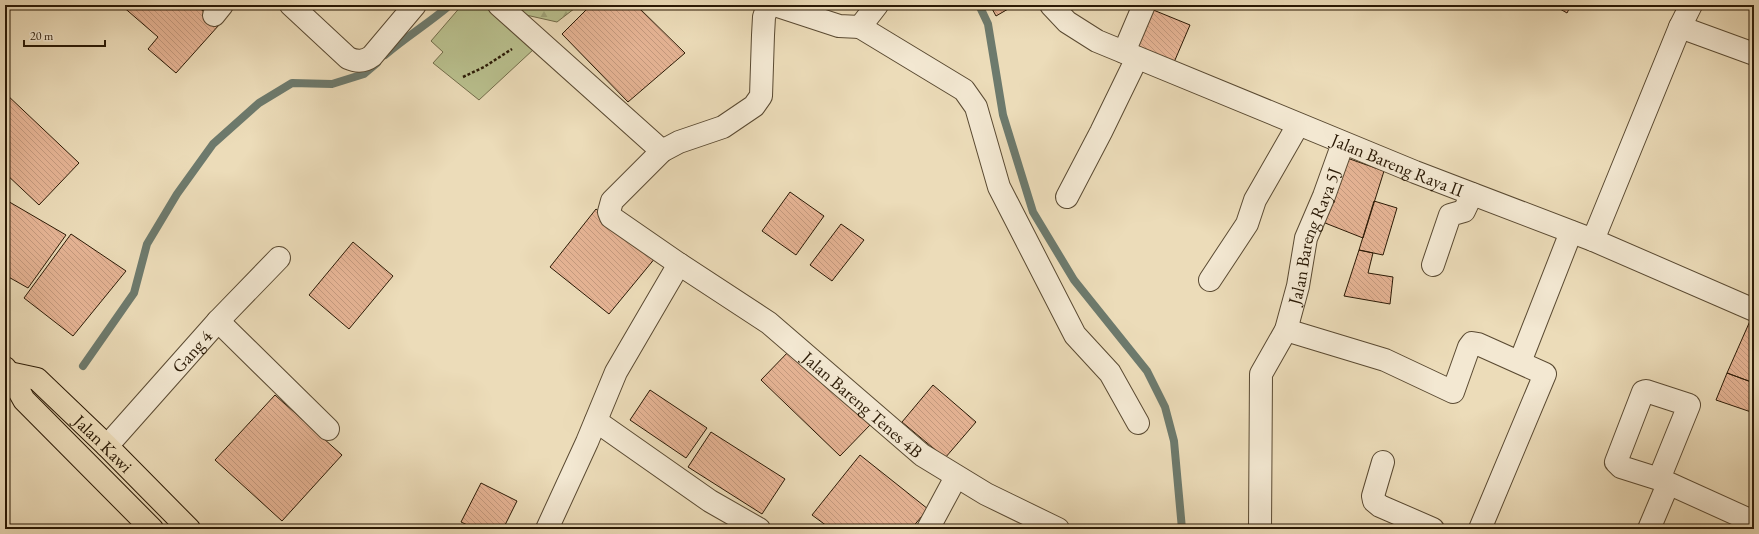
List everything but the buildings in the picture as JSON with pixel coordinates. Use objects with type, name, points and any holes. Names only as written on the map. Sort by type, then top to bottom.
[{"type":"main road","name":"Jalan Kawi","points":[[7,371],[37,379],[107,446],[189,529]]},
{"type":"main road","name":"Jalan Kawi","points":[[7,371],[24,400],[152,529]]},
{"type":"street","points":[[292,5],[348,58],[359,61],[367,60],[372,56],[415,5]]},
{"type":"street","points":[[499,5],[662,151],[680,142],[723,127],[754,106],[761,96],[764,17],[768,5]]},
{"type":"street","points":[[775,5],[839,26],[860,27],[964,90],[976,107],[999,188],[1075,335],[1110,373],[1138,423]]},
{"type":"street","points":[[860,27],[878,5]]},
{"type":"street","name":"Jalan Bareng Raya II","points":[[1051,5],[1067,22],[1097,41],[1298,125],[1593,240],[1754,310]]},
{"type":"street","points":[[1067,197],[1130,55],[1144,5]]},
{"type":"street","points":[[1593,240],[1680,27],[1691,5]]},
{"type":"street","points":[[1680,27],[1754,54]]},
{"type":"street","points":[[1210,280],[1247,224],[1255,200],[1298,125]]},
{"type":"street","name":"Jalan Bareng Raya 5J","points":[[1260,529],[1261,374],[1286,330],[1298,286],[1306,238],[1344,143]]},
{"type":"street","name":"Jalan Bareng Tenes 4B","points":[[662,151],[612,201],[609,212],[612,217],[679,264],[769,323],[922,455],[986,494],[1058,529]]},
{"type":"street","points":[[1433,265],[1450,215],[1464,211],[1472,194]]},
{"type":"street","points":[[1520,362],[1571,232]]},
{"type":"street","name":"Gang 4","points":[[107,446],[218,321],[279,258]]},
{"type":"street","points":[[548,529],[616,372],[679,264]]},
{"type":"street","points":[[218,321],[328,429]]},
{"type":"street","points":[[1286,330],[1385,360],[1453,392],[1469,347],[1472,343],[1478,344],[1520,362],[1544,374],[1480,529]]},
{"type":"street","points":[[1648,529],[1664,481],[1689,405],[1643,392],[1616,462],[1621,467],[1664,481],[1754,522]]},
{"type":"street","points":[[596,421],[710,501],[759,529]]},
{"type":"street","points":[[1383,462],[1373,496],[1374,501],[1380,506],[1433,529]]},
{"type":"street","points":[[928,529],[956,477]]},
{"type":"path","points":[[463,77],[506,54],[531,34]]},
{"type":"green space","points":[[462,5],[486,5],[534,49],[479,100],[433,63],[443,52],[431,41]]},
{"type":"green space","points":[[513,5],[579,5],[557,22],[526,15]]},
{"type":"waterway","points":[[385,55],[450,5]]},
{"type":"waterway","points":[[979,5],[988,24],[1003,115],[1033,212],[1074,280],[1147,371],[1165,407],[1174,441],[1182,529]]},
{"type":"waterway","points":[[83,366],[134,293],[147,244],[177,194],[213,144],[259,103],[292,83],[332,84],[364,74],[377,63]]}]
